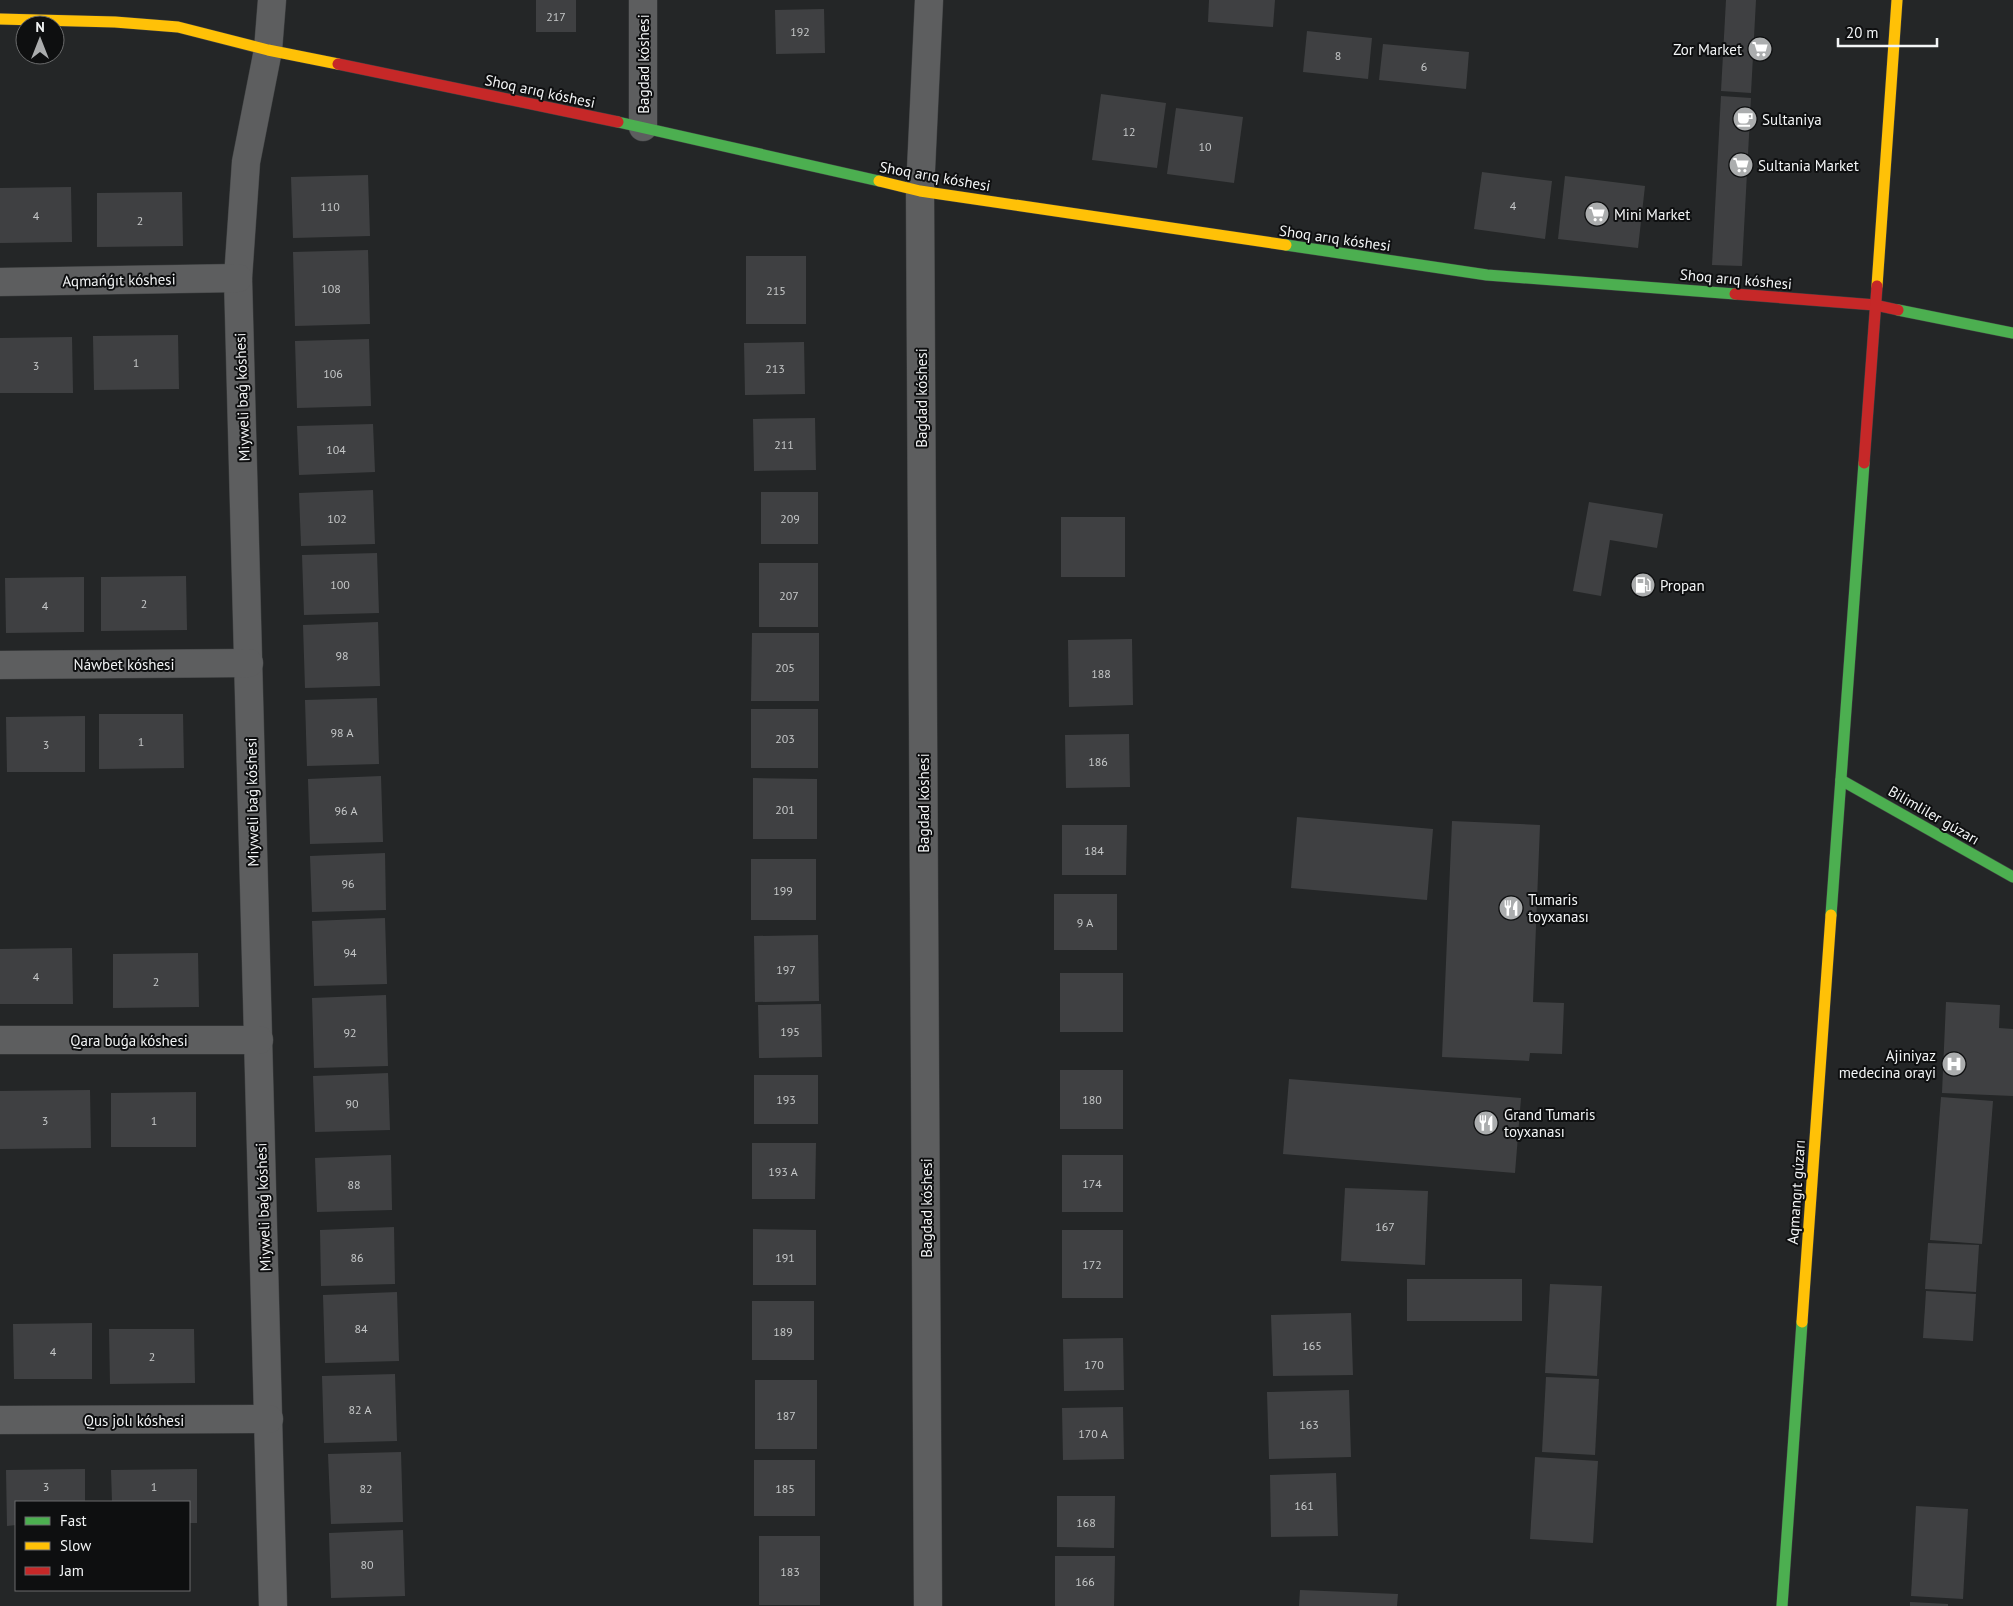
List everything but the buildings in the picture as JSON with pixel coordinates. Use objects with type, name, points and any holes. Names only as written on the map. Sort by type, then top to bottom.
[{"type":"street","name":"Miyweli baǵ kóshesi","points":[[272,0],[268,50],[246,162],[238,278],[274,1606]]},
{"type":"street","name":"Bagdad kóshesi","points":[[643,0],[643,127]]},
{"type":"street","name":"Bagdad kóshesi","points":[[928,1606],[920,191],[929,0]]},
{"type":"street","name":"Aqmangıt gúzarı","points":[[1782,1606],[1897,0]]},
{"type":"street","name":"Shoq arıq kóshesi","points":[[0,19],[115,22],[178,27],[268,50],[643,127],[920,191],[1487,275],[1875,305],[2013,333]]},
{"type":"street","name":"Aqmańǵıt kóshesi","points":[[0,282],[238,278]]},
{"type":"street","name":"Náwbet kóshesi","points":[[0,665],[249,663]]},
{"type":"street","name":"Bilimliler gúzarı","points":[[1841,780],[2013,877]]},
{"type":"street","name":"Qara buǵa kóshesi","points":[[0,1040],[259,1040]]},
{"type":"street","name":"Qus jolı kóshesi","points":[[0,1420],[269,1419]]},
{"type":"traffic: fast","points":[[618,122],[879,181]]},
{"type":"traffic: fast","points":[[1286,245],[1487,275],[1735,294]]},
{"type":"traffic: fast","points":[[1898,310],[2013,333]]},
{"type":"traffic: fast","points":[[1831,915],[1864,463]]},
{"type":"traffic: fast","points":[[1841,780],[2013,877]]},
{"type":"traffic: fast","points":[[1782,1606],[1802,1322]]},
{"type":"traffic: slow","points":[[1877,286],[1897,0]]},
{"type":"traffic: slow","points":[[0,19],[115,22],[178,27],[268,50],[338,64]]},
{"type":"traffic: slow","points":[[879,181],[920,191],[1286,245]]},
{"type":"traffic: slow","points":[[1802,1322],[1831,915]]},
{"type":"traffic: jam","points":[[338,64],[618,122]]},
{"type":"traffic: jam","points":[[1864,463],[1877,286]]},
{"type":"traffic: jam","points":[[1735,294],[1875,305],[1898,310]]},
{"type":"place","name":"Zor Market","points":[[1760,49]]},
{"type":"place","name":"Sultaniya","points":[[1745,119]]},
{"type":"place","name":"Sultania Market","points":[[1741,165]]},
{"type":"place","name":"Mini Market","points":[[1597,214]]},
{"type":"place","name":"Propan","points":[[1643,585]]},
{"type":"place","name":"Tumaris toyxanası","points":[[1511,908]]},
{"type":"place","name":"Ajiniyaz medecina orayi","points":[[1954,1064]]},
{"type":"place","name":"Grand Tumaris toyxanası","points":[[1486,1123]]}]
